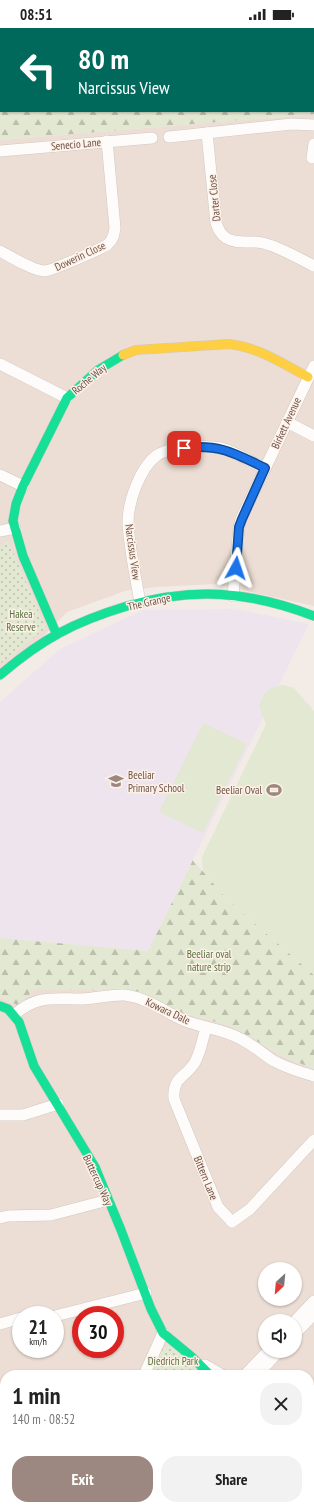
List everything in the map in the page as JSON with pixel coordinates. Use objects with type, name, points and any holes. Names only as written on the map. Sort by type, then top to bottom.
[{"type":"street","points":[[169,137],[292,124],[314,125]]},
{"type":"street","name":"Darter Close","points":[[207,132],[216,223],[219,231],[226,238],[234,241],[262,243],[314,266]]},
{"type":"street","name":"Senecio Lane","points":[[0,151],[152,138]]},
{"type":"street","name":"Dowerin Close","points":[[0,251],[45,271],[60,267],[74,259],[102,248],[112,241],[114,228],[107,141]]},
{"type":"street","points":[[312,158],[314,144]]},
{"type":"street","name":"Roche Way","points":[[56,633],[23,556],[13,521],[16,504],[23,486],[67,398],[100,369],[124,354],[136,350],[229,344],[238,345],[261,352],[308,377]]},
{"type":"street","points":[[0,364],[67,398]]},
{"type":"street","name":"Birkett Avenue","points":[[233,596],[239,527],[265,468],[314,366]]},
{"type":"street","points":[[287,422],[314,436]]},
{"type":"street","name":"Narcissus View","points":[[140,603],[128,522],[130,502],[150,461],[166,451],[208,447],[230,452],[265,468]]},
{"type":"street","points":[[0,475],[23,486]]},
{"type":"street","points":[[0,531],[14,528]]},
{"type":"street","name":"The Grange","points":[[0,675],[56,633],[89,618],[168,596],[190,594],[233,596],[261,600],[314,616]]},
{"type":"street","name":"Kowara Dale","points":[[14,1015],[25,1005],[38,999],[87,999],[124,995],[147,1000],[181,1019],[206,1028],[222,1030],[241,1039],[292,1070],[314,1076]]},
{"type":"street","name":"Buttercup Way","points":[[0,1006],[5,1006],[14,1015],[23,1028],[33,1064],[94,1167],[146,1293],[151,1309],[163,1333],[205,1370]]},
{"type":"street","name":"Bittern Lane","points":[[206,1028],[197,1059],[188,1072],[176,1081],[173,1088],[174,1099],[218,1207],[232,1222],[250,1208],[314,1140]]},
{"type":"street","points":[[0,1115],[23,1115],[58,1104]]},
{"type":"street","points":[[0,1218],[8,1216],[51,1215],[108,1200]]},
{"type":"street","points":[[64,1314],[146,1293]]},
{"type":"street","points":[[302,1314],[314,1301]]},
{"type":"street","points":[[302,1327],[314,1314]]},
{"type":"street","points":[[0,1324],[12,1321]]},
{"type":"street","points":[[146,1370],[163,1333]]},
{"type":"street","name":"Buttercup Way","points":[[192,1357],[214,1370]]},
{"type":"street","points":[[250,1370],[261,1358]]},
{"type":"street","points":[[262,1370],[273,1358]]},
{"type":"shaded area","points":[[314,114],[314,606],[215,584],[156,587],[125,591],[67,612],[44,636],[0,669],[0,140]]},
{"type":"shaded area","name":"Beeliar Primary School","points":[[235,609],[309,624],[148,951],[0,938],[0,702],[60,649],[143,610]]},
{"type":"shaded area","points":[[35,989],[136,991],[173,1010],[231,1026],[280,1055],[314,1069],[314,1370],[0,1370],[0,997],[16,1005]]},
{"type":"green space","points":[[0,112],[314,112],[314,114],[0,140]]},
{"type":"green space","name":"Hakea Reserve","points":[[8,541],[46,628],[0,664],[0,547]]},
{"type":"green space","name":"Beeliar Oval","points":[[283,685],[294,688],[314,711],[314,975],[225,897],[203,871],[202,857],[266,724],[259,706],[261,701],[267,691],[273,687]]},
{"type":"green space","points":[[203,723],[247,744],[203,833],[159,812]]},
{"type":"green space","name":"Beeliar oval nature strip","points":[[193,860],[225,897],[314,975],[314,1069],[280,1055],[231,1026],[173,1010],[136,991],[35,989],[17,1005],[0,997],[0,938],[148,951]]},
{"type":"green space","name":"Diedrich Park","points":[[171,1345],[202,1370],[152,1370],[160,1353]]},
{"type":"traffic: fast","points":[[56,633],[23,556],[13,521],[16,504],[23,486],[67,398],[98,370],[123,355]]},
{"type":"traffic: fast","points":[[0,675],[30,651],[75,625],[108,612],[152,600],[175,596],[221,594],[267,601],[314,616]]},
{"type":"traffic: fast","points":[[0,1006],[8,1009],[19,1022],[34,1066],[95,1167],[151,1309],[163,1333],[205,1370]]},
{"type":"traffic: slow","points":[[123,355],[136,350],[229,344],[260,352],[308,377]]},
{"type":"place","name":"Beeliar Primary School","points":[[116,781]]},
{"type":"place","name":"Beeliar Oval","points":[[274,790]]},
{"type":"route","points":[[184,448],[221,448],[265,468],[239,527],[236,568]]}]
